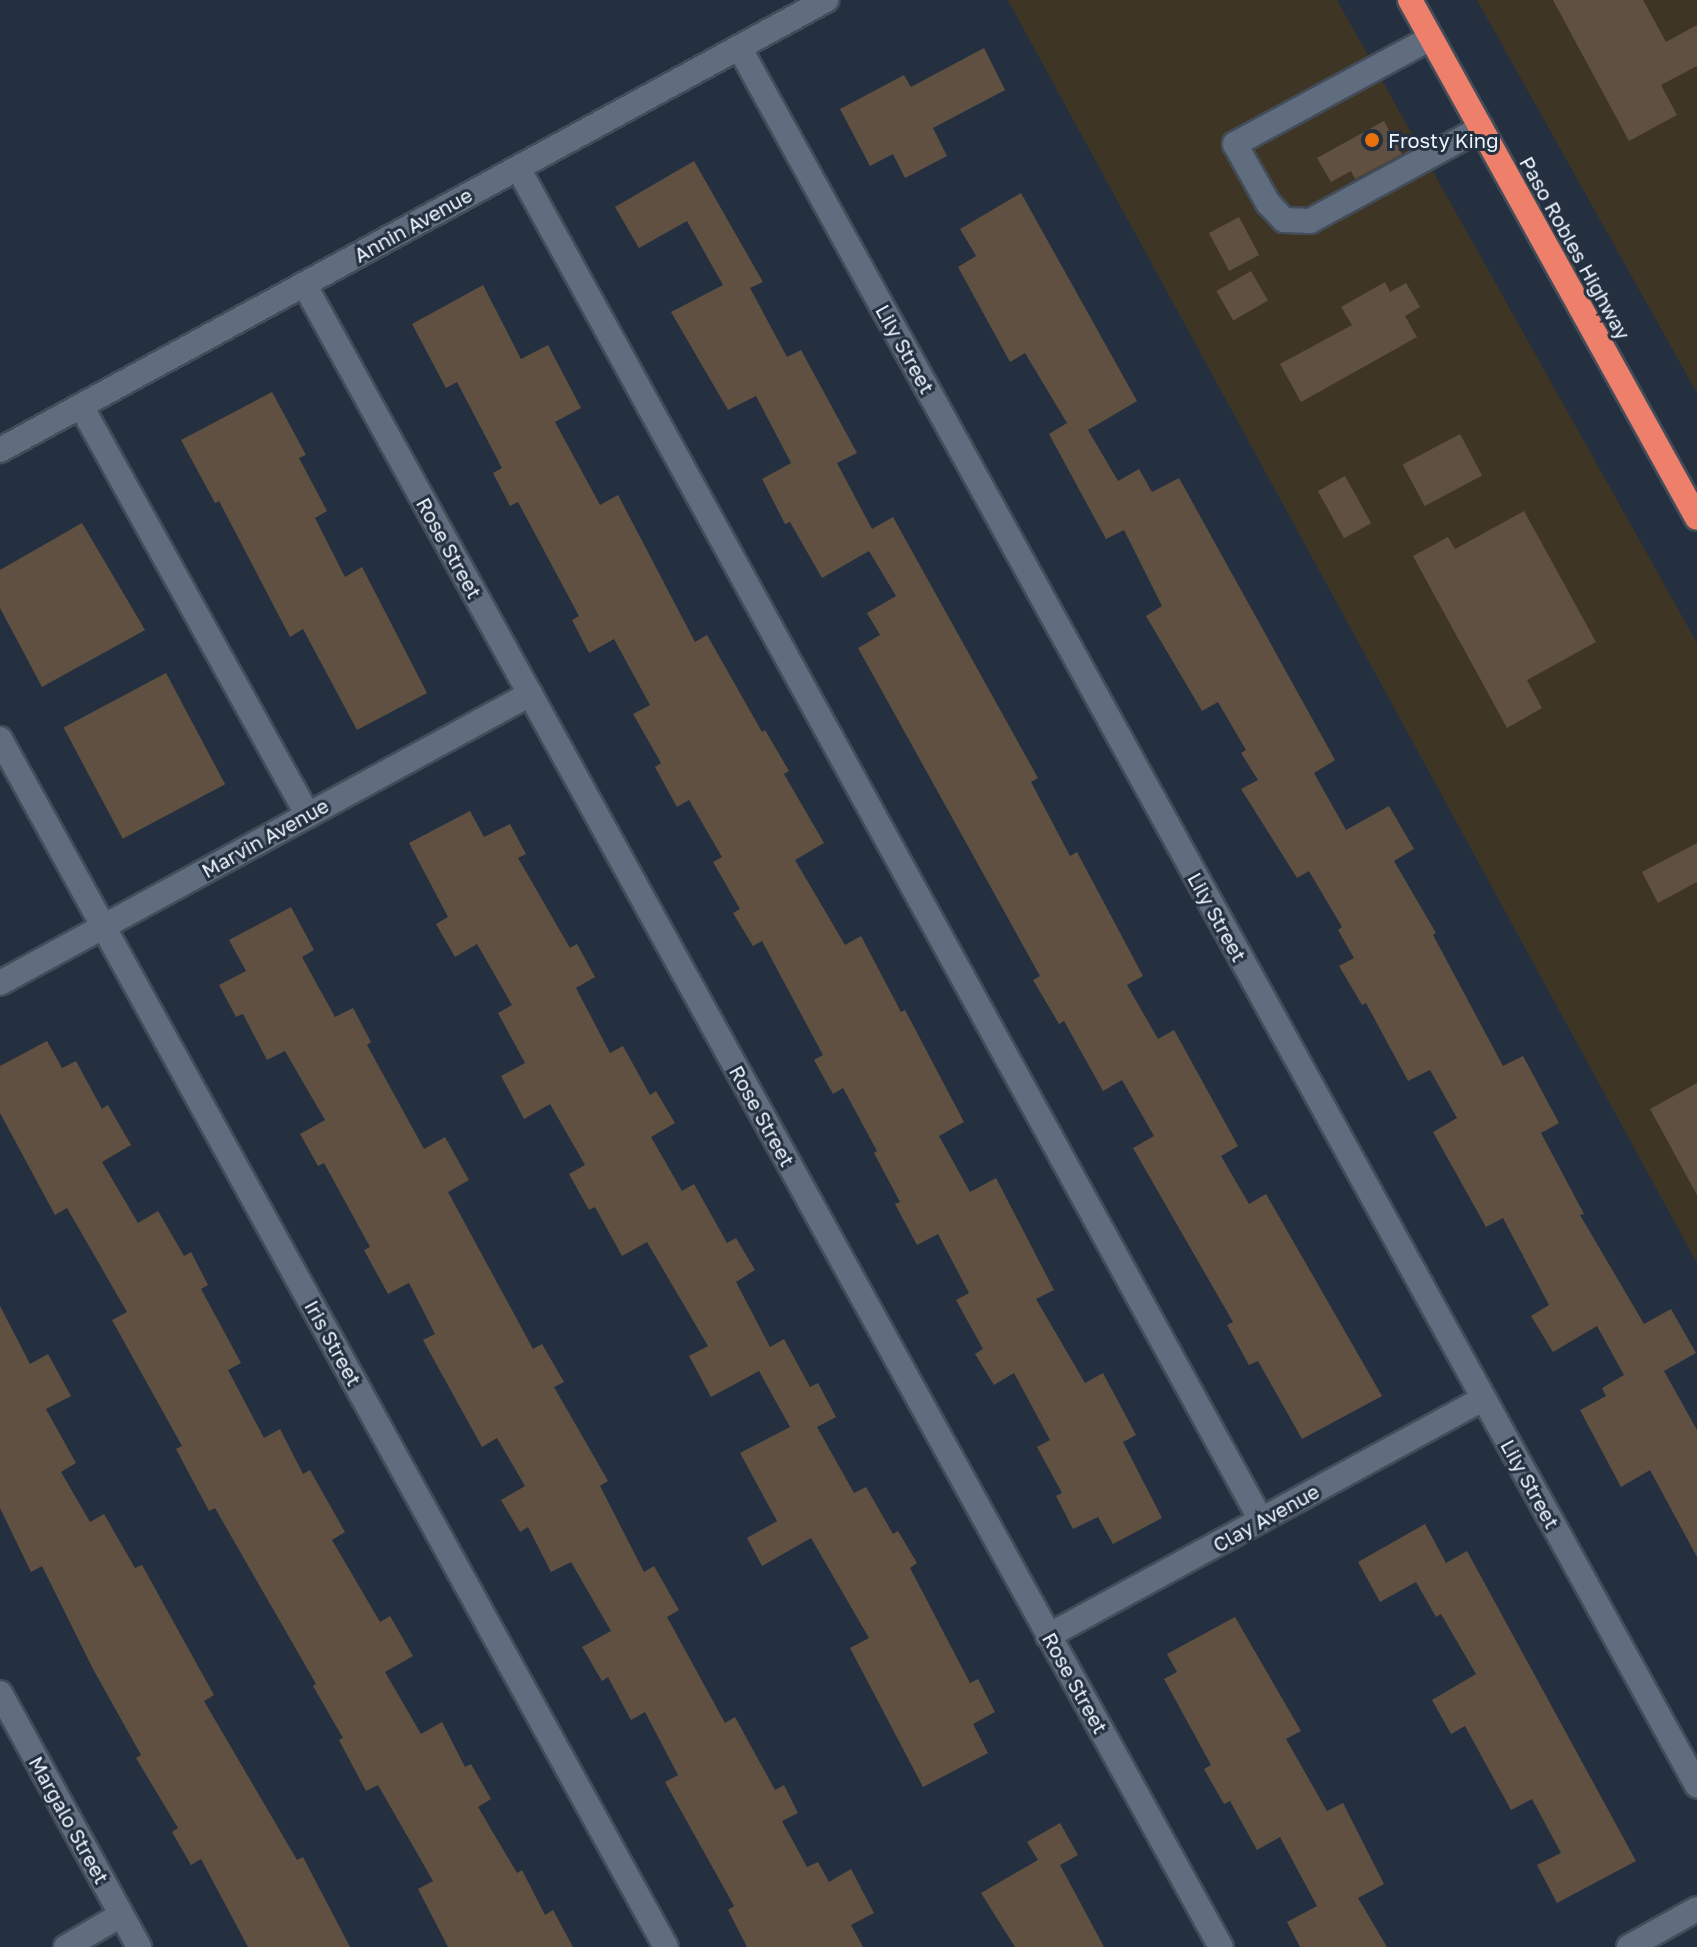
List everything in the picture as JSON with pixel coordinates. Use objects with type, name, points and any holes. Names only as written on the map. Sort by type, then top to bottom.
[{"type":"highway","name":"Paso Robles Highway","points":[[1410,0],[1697,518]]},
{"type":"street","name":"Annin Avenue","points":[[0,450],[826,0]]},
{"type":"street","points":[[1431,38],[1235,144],[1268,203],[1284,220],[1310,221],[1481,128]]},
{"type":"street","name":"Lily Street","points":[[739,47],[1697,1785]]},
{"type":"street","points":[[518,168],[1261,1520]]},
{"type":"street","name":"Rose Street","points":[[304,284],[1221,1947]]},
{"type":"street","points":[[81,406],[308,815]]},
{"type":"street","name":"Marvin Avenue","points":[[0,983],[530,694]]},
{"type":"street","name":"Iris Street","points":[[0,739],[666,1947]]},
{"type":"street","name":"Clay Avenue","points":[[1048,1636],[1483,1399]]},
{"type":"street","name":"Margalo Street","points":[[0,1693],[139,1947]]},
{"type":"street","points":[[1629,1947],[1697,1909]]},
{"type":"street","points":[[66,1947],[121,1915]]},
{"type":"shaded area","points":[[1008,0],[1337,0],[1697,643],[1697,1263]]},
{"type":"shaded area","points":[[1477,0],[1697,0],[1697,393]]},
{"type":"building","points":[[1553,0],[1643,0],[1666,42],[1697,25],[1697,66],[1661,85],[1677,115],[1629,141]]},
{"type":"building","points":[[984,48],[1005,90],[933,128],[947,156],[905,178],[893,154],[870,166],[840,109],[904,75],[911,87]]},
{"type":"building","name":"Frosty King","points":[[1384,121],[1402,154],[1355,179],[1351,171],[1331,182],[1317,158]]},
{"type":"building","points":[[694,161],[763,282],[750,288],[787,357],[801,350],[857,453],[837,463],[872,529],[893,517],[1038,778],[1031,782],[1070,856],[1077,852],[1143,976],[1127,985],[1158,1039],[1174,1030],[1238,1146],[1221,1156],[1249,1204],[1266,1194],[1382,1396],[1302,1439],[1258,1361],[1249,1365],[1227,1325],[1233,1322],[1133,1148],[1154,1136],[1122,1080],[1103,1091],[1064,1021],[1059,1024],[1033,980],[1040,976],[858,648],[880,635],[867,613],[896,596],[869,551],[822,578],[790,522],[785,524],[762,479],[791,463],[756,396],[728,410],[671,312],[723,285],[687,221],[639,248],[615,207]]},
{"type":"building","points":[[1021,193],[1137,401],[1088,430],[1118,481],[1139,469],[1152,492],[1179,478],[1335,760],[1314,773],[1346,830],[1389,806],[1414,849],[1394,861],[1436,933],[1433,935],[1503,1066],[1523,1056],[1559,1123],[1541,1133],[1584,1214],[1580,1215],[1644,1324],[1671,1309],[1696,1353],[1664,1371],[1697,1430],[1697,1557],[1650,1470],[1621,1487],[1580,1410],[1606,1396],[1602,1388],[1624,1375],[1597,1326],[1553,1352],[1531,1316],[1549,1305],[1503,1218],[1486,1227],[1433,1132],[1457,1118],[1430,1070],[1408,1081],[1366,1003],[1362,1005],[1339,966],[1354,958],[1338,930],[1342,927],[1309,871],[1297,878],[1241,789],[1258,780],[1241,753],[1246,750],[1218,702],[1202,711],[1146,616],[1162,606],[1124,530],[1106,539],[1049,434],[1067,423],[1025,353],[1010,362],[958,267],[976,256],[960,229]]},
{"type":"building","points":[[1239,217],[1259,255],[1229,271],[1209,233]]},
{"type":"building","points":[[1251,271],[1268,300],[1233,320],[1216,291]]},
{"type":"building","points":[[1385,282],[1390,292],[1406,283],[1420,307],[1405,316],[1417,337],[1301,402],[1280,364],[1352,325],[1341,307]]},
{"type":"building","points":[[483,285],[521,359],[548,345],[581,408],[555,422],[600,505],[618,495],[695,642],[707,635],[762,732],[765,730],[789,771],[784,774],[824,843],[795,860],[845,945],[861,936],[901,1012],[905,1010],[964,1122],[939,1136],[970,1192],[996,1178],[1054,1290],[1036,1299],[1085,1383],[1103,1373],[1136,1435],[1123,1442],[1162,1518],[1113,1544],[1098,1517],[1073,1529],[1056,1496],[1062,1493],[1037,1447],[1050,1440],[1014,1373],[994,1385],[975,1354],[983,1349],[956,1300],[969,1293],[938,1234],[917,1245],[895,1204],[900,1202],[874,1153],[877,1151],[843,1088],[833,1094],[814,1060],[823,1055],[762,941],[753,946],[733,913],[740,909],[713,862],[722,857],[689,800],[677,807],[655,767],[661,763],[633,714],[650,705],[614,639],[589,653],[572,620],[579,616],[518,502],[510,506],[493,473],[502,468],[457,382],[446,388],[412,324]]},
{"type":"building","points":[[272,392],[306,455],[299,458],[327,511],[315,518],[345,577],[362,567],[427,693],[357,730],[303,629],[290,637],[219,501],[215,503],[181,440]]},
{"type":"building","points":[[1460,434],[1482,475],[1425,506],[1403,465]]},
{"type":"building","points":[[1345,476],[1371,523],[1344,538],[1318,491]]},
{"type":"building","points":[[1524,511],[1596,642],[1527,680],[1542,708],[1507,728],[1413,556],[1448,537],[1455,549]]},
{"type":"building","points":[[82,523],[145,630],[42,687],[0,608],[0,570]]},
{"type":"building","points":[[166,673],[225,784],[123,839],[64,727]]},
{"type":"building","points":[[470,811],[484,837],[510,824],[526,854],[518,858],[570,948],[577,944],[595,977],[576,988],[610,1053],[623,1046],[650,1095],[656,1091],[675,1123],[651,1137],[682,1191],[694,1184],[727,1243],[736,1238],[755,1270],[736,1282],[770,1347],[784,1339],[810,1387],[818,1383],[836,1417],[817,1427],[854,1493],[866,1487],[893,1534],[898,1531],[917,1563],[910,1568],[970,1683],[978,1679],[995,1712],[973,1724],[988,1753],[923,1787],[850,1648],[869,1638],[811,1538],[762,1566],[747,1538],[777,1521],[740,1453],[790,1427],[759,1371],[711,1397],[689,1356],[708,1346],[647,1242],[622,1256],[595,1207],[589,1210],[569,1174],[585,1165],[550,1104],[524,1119],[501,1076],[525,1063],[498,1013],[512,1005],[477,944],[455,957],[436,924],[448,917],[409,843]]},
{"type":"building","points":[[1697,843],[1697,882],[1658,903],[1642,872]]},
{"type":"building","points":[[291,907],[314,950],[302,957],[335,1017],[353,1008],[371,1042],[367,1045],[424,1149],[445,1137],[469,1180],[448,1192],[533,1349],[542,1344],[564,1382],[554,1387],[608,1481],[600,1486],[644,1572],[654,1566],[679,1610],[667,1617],[725,1723],[735,1717],[775,1790],[784,1785],[798,1813],[782,1821],[807,1867],[818,1862],[829,1882],[851,1869],[874,1913],[851,1925],[863,1947],[747,1947],[728,1910],[734,1906],[665,1782],[678,1775],[645,1712],[631,1720],[608,1677],[602,1681],[582,1647],[611,1631],[571,1562],[551,1572],[528,1527],[520,1532],[501,1500],[525,1486],[497,1438],[482,1447],[423,1340],[435,1334],[409,1283],[388,1294],[364,1250],[370,1247],[324,1163],[318,1166],[300,1134],[325,1120],[285,1051],[267,1060],[243,1014],[236,1017],[219,985],[246,971],[229,940]]},
{"type":"building","points":[[47,1041],[62,1068],[76,1061],[102,1109],[108,1105],[131,1145],[102,1162],[138,1223],[158,1211],[184,1256],[191,1252],[208,1285],[201,1289],[241,1363],[228,1370],[264,1438],[280,1429],[303,1474],[310,1470],[345,1532],[332,1540],[380,1622],[390,1616],[413,1656],[385,1672],[421,1734],[442,1722],[465,1767],[471,1764],[491,1799],[478,1807],[517,1873],[522,1870],[545,1915],[553,1910],[573,1947],[448,1947],[418,1889],[433,1881],[378,1785],[366,1791],[339,1740],[343,1738],[313,1686],[316,1684],[215,1508],[209,1511],[176,1449],[182,1446],[112,1320],[127,1312],[67,1208],[55,1215],[0,1113],[0,1066]]},
{"type":"building","points":[[1697,1083],[1697,1195],[1650,1109]]},
{"type":"building","points":[[0,1306],[30,1364],[48,1354],[71,1396],[46,1409],[76,1463],[61,1472],[90,1522],[104,1514],[135,1568],[142,1565],[214,1695],[204,1701],[297,1860],[303,1857],[350,1947],[248,1947],[201,1859],[191,1865],[172,1832],[178,1828],[136,1758],[141,1755],[93,1669],[42,1566],[31,1572],[0,1508]]},
{"type":"building","points":[[1425,1524],[1446,1563],[1467,1551],[1636,1861],[1557,1903],[1537,1865],[1561,1853],[1532,1799],[1511,1810],[1465,1726],[1451,1734],[1432,1700],[1476,1674],[1441,1614],[1436,1617],[1416,1582],[1380,1602],[1358,1562]]},
{"type":"building","points":[[1235,1617],[1301,1731],[1286,1739],[1327,1811],[1343,1803],[1384,1884],[1358,1898],[1387,1947],[1300,1947],[1287,1922],[1317,1906],[1280,1837],[1257,1850],[1230,1801],[1224,1804],[1204,1769],[1211,1765],[1164,1679],[1177,1672],[1167,1654]]},
{"type":"building","points":[[1060,1823],[1078,1855],[1060,1865],[1104,1947],[1015,1947],[981,1893],[1038,1860],[1027,1842]]},
{"type":"place","name":"Frosty King","points":[[1372,140]]}]
